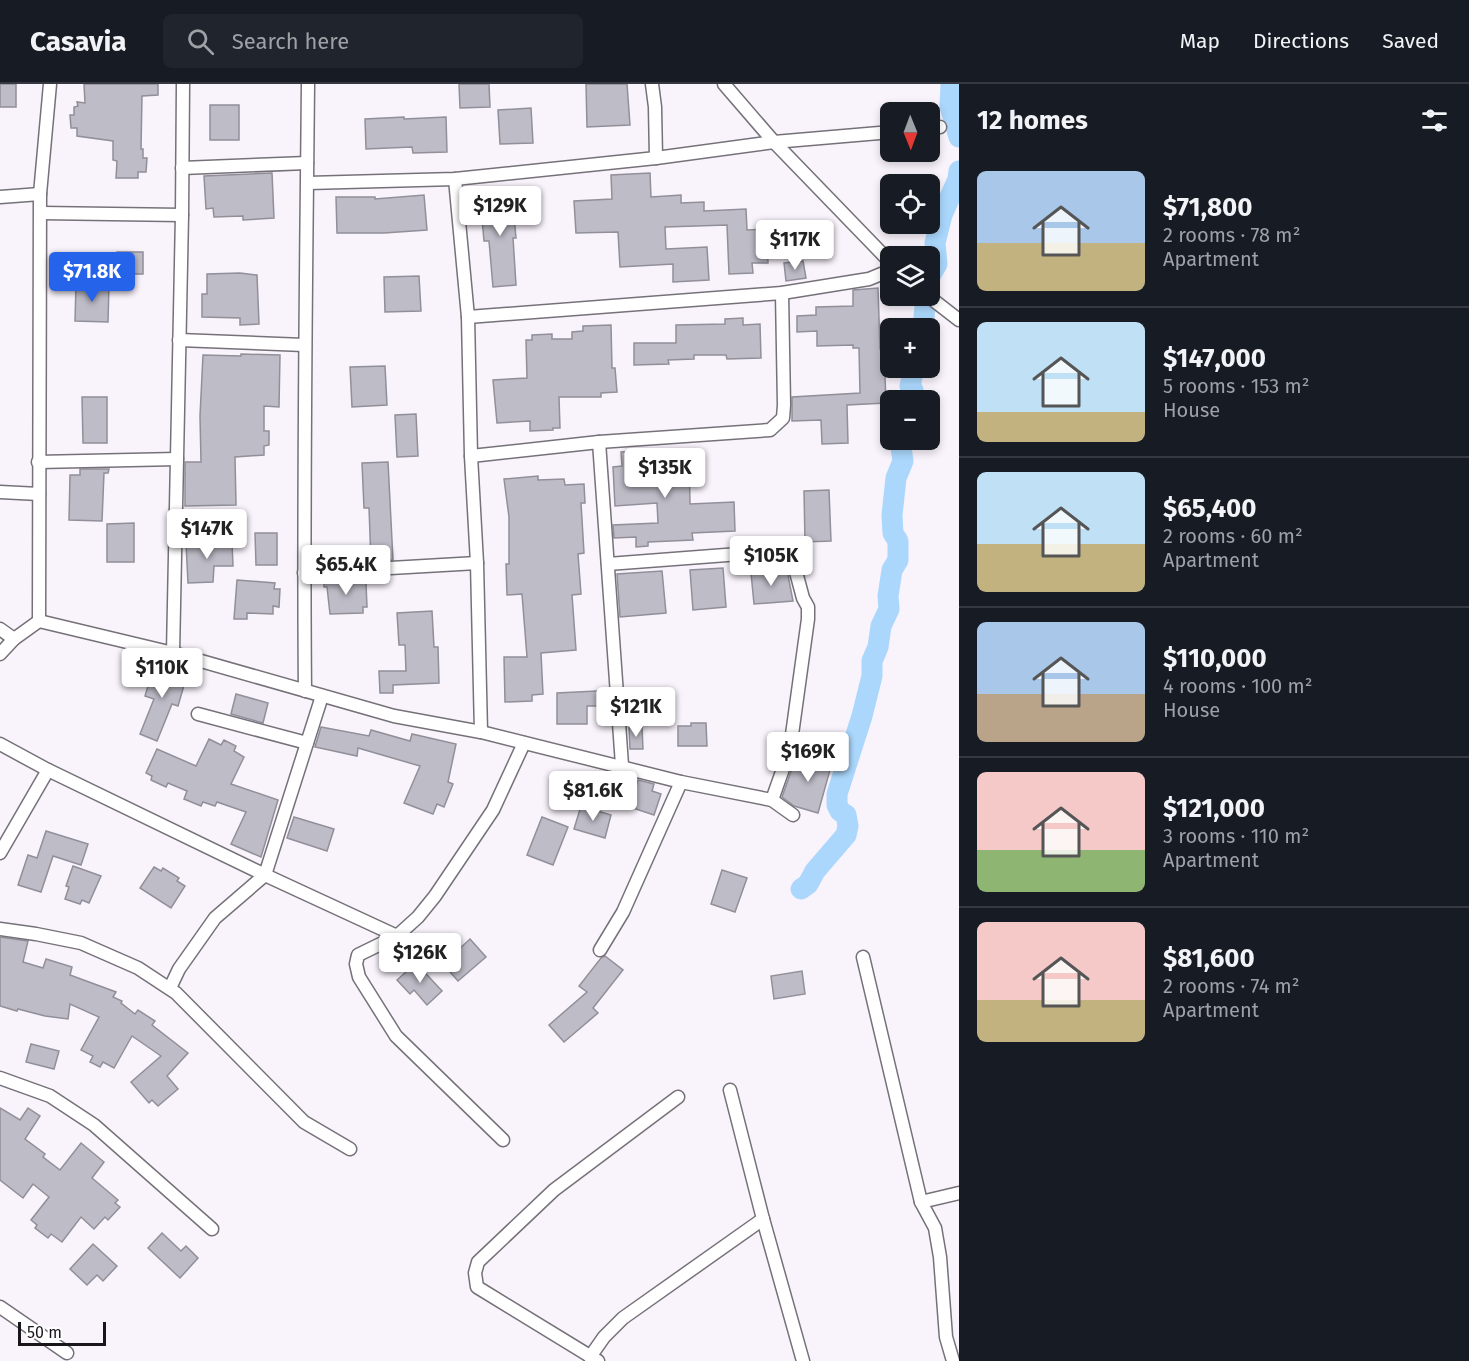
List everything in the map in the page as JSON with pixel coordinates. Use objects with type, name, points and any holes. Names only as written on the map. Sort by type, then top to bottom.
[{"type":"street","points":[[39,621],[40,194],[50,84]]},
{"type":"street","points":[[173,653],[183,84]]},
{"type":"street","points":[[305,691],[304,345],[308,84]]},
{"type":"street","points":[[652,84],[656,158]]},
{"type":"street","points":[[724,84],[774,142],[880,252]]},
{"type":"street","points":[[308,183],[454,179],[656,158],[774,142],[880,133]]},
{"type":"street","points":[[182,168],[307,163]]},
{"type":"street","points":[[454,179],[468,317],[481,732]]},
{"type":"street","points":[[0,197],[40,194]]},
{"type":"street","points":[[40,213],[182,215]]},
{"type":"street","points":[[468,317],[782,293],[868,279],[880,274]]},
{"type":"street","points":[[471,456],[599,442],[770,430],[783,418],[782,293]]},
{"type":"street","points":[[940,305],[959,320]]},
{"type":"street","points":[[178,340],[304,345]]},
{"type":"street","points":[[599,442],[622,765]]},
{"type":"street","points":[[38,462],[177,459]]},
{"type":"street","points":[[0,492],[39,494]]},
{"type":"street","points":[[608,564],[779,551],[792,557],[803,598],[808,607],[808,619],[790,749],[772,801]]},
{"type":"street","points":[[304,573],[477,563]]},
{"type":"street","points":[[0,654],[14,639],[39,621],[173,653],[394,716],[481,732],[622,765],[681,782],[772,801],[793,815]]},
{"type":"street","points":[[0,629],[14,639]]},
{"type":"street","points":[[170,988],[184,961],[215,918],[265,875],[322,696]]},
{"type":"street","points":[[198,714],[307,743]]},
{"type":"street","points":[[503,1140],[396,1036],[359,977],[356,964],[358,955],[396,936],[418,917],[435,896],[493,810],[524,743]]},
{"type":"street","points":[[0,744],[48,770],[396,936]]},
{"type":"street","points":[[0,853],[48,770]]},
{"type":"street","points":[[600,950],[623,912],[681,782]]},
{"type":"street","points":[[0,929],[81,943],[138,968],[170,988],[304,1122],[350,1149]]},
{"type":"street","points":[[863,957],[921,1202],[934,1228],[940,1257],[946,1337],[952,1356]]},
{"type":"street","points":[[0,1078],[50,1096],[94,1125],[212,1229]]},
{"type":"street","points":[[730,1090],[802,1361]]},
{"type":"street","points":[[678,1097],[554,1190],[478,1262],[475,1273],[477,1287],[594,1359],[604,1337],[623,1318],[763,1219]]},
{"type":"street","points":[[921,1202],[959,1193]]},
{"type":"street","points":[[0,1307],[67,1353]]},
{"type":"street","points":[[952,1356],[959,1338]]},
{"type":"building","points":[[0,84],[16,84],[16,107],[0,107]]},
{"type":"building","points":[[84,84],[158,84],[158,95],[142,96],[141,149],[143,149],[143,158],[147,158],[146,172],[138,172],[138,178],[116,178],[117,161],[113,160],[113,141],[77,136],[77,128],[71,128],[70,115],[74,115],[74,107],[78,106],[77,102],[85,103]]},
{"type":"building","points":[[459,84],[489,84],[490,107],[460,108]]},
{"type":"building","points":[[586,84],[627,84],[630,125],[587,127]]},
{"type":"building","points":[[210,105],[239,105],[239,140],[210,140]]},
{"type":"building","points":[[531,108],[533,143],[500,144],[498,110]]},
{"type":"building","points":[[404,117],[404,119],[446,117],[447,152],[413,153],[412,147],[366,149],[365,119]]},
{"type":"building","points":[[272,173],[274,218],[243,220],[243,216],[214,217],[213,208],[206,209],[204,176]]},
{"type":"building","points":[[650,173],[651,197],[681,195],[681,203],[704,202],[704,211],[746,209],[747,230],[767,229],[768,263],[752,263],[753,273],[729,274],[727,225],[665,227],[666,249],[707,247],[709,280],[673,282],[673,264],[620,267],[618,232],[576,233],[574,201],[612,199],[611,175]]},
{"type":"building","points":[[512,194],[516,238],[513,238],[516,285],[493,287],[489,241],[484,241],[480,196]]},
{"type":"building","points":[[424,195],[427,230],[337,233],[336,197],[375,197],[375,199]]},
{"type":"building","points":[[117,252],[143,252],[143,274],[117,274]]},
{"type":"building","points":[[803,261],[806,278],[786,281],[784,263]]},
{"type":"building","points":[[207,274],[257,275],[259,324],[240,325],[240,318],[202,317],[202,294],[207,294]]},
{"type":"building","points":[[419,276],[421,311],[385,312],[384,277]]},
{"type":"building","points":[[76,284],[109,285],[108,322],[75,321]]},
{"type":"building","points":[[878,288],[880,378],[885,378],[886,390],[880,390],[880,403],[847,405],[848,443],[822,444],[821,420],[792,421],[792,397],[860,393],[859,348],[853,348],[853,345],[817,346],[817,331],[797,332],[797,316],[816,315],[816,307],[853,306],[853,290]]},
{"type":"building","points":[[743,318],[743,325],[760,324],[761,358],[727,359],[726,355],[694,355],[694,359],[668,360],[669,364],[634,365],[634,343],[676,343],[676,325],[725,324],[725,319]]},
{"type":"building","points":[[611,325],[612,368],[615,368],[617,392],[601,393],[601,397],[559,397],[560,428],[553,428],[553,430],[530,431],[530,421],[497,423],[493,380],[527,378],[526,340],[532,340],[532,335],[552,334],[552,339],[572,339],[572,332],[583,331],[583,326]]},
{"type":"building","points":[[241,354],[280,355],[279,407],[264,406],[264,431],[269,431],[269,445],[264,446],[264,455],[235,457],[236,505],[185,506],[185,462],[201,462],[200,416],[203,355],[241,356]]},
{"type":"building","points":[[385,366],[387,405],[352,407],[350,367]]},
{"type":"building","points":[[82,397],[107,397],[107,443],[83,443]]},
{"type":"building","points":[[416,414],[418,456],[397,457],[395,415]]},
{"type":"building","points":[[650,450],[650,453],[689,452],[690,504],[734,502],[735,531],[692,533],[693,540],[648,542],[648,546],[636,547],[636,537],[614,538],[613,525],[658,523],[657,503],[615,506],[613,467],[622,466],[621,452]]},
{"type":"building","points":[[388,462],[393,560],[371,561],[369,508],[364,508],[362,463]]},
{"type":"building","points":[[80,469],[109,469],[108,473],[104,473],[102,521],[69,520],[70,475],[80,475]]},
{"type":"building","points":[[538,476],[538,480],[564,479],[565,485],[584,484],[585,503],[581,503],[584,553],[578,554],[581,594],[572,595],[576,650],[541,653],[543,694],[532,695],[532,701],[505,702],[504,657],[527,657],[522,594],[507,595],[509,517],[504,479]]},
{"type":"building","points":[[829,490],[831,541],[805,542],[804,491]]},
{"type":"building","points":[[134,523],[134,562],[107,562],[107,524]]},
{"type":"building","points":[[255,533],[277,533],[277,565],[256,565]]},
{"type":"building","points":[[232,542],[233,566],[214,566],[213,582],[188,583],[186,543]]},
{"type":"building","points":[[723,568],[726,607],[693,610],[690,570]]},
{"type":"building","points":[[787,570],[793,601],[754,604],[751,573]]},
{"type":"building","points":[[662,571],[666,613],[620,617],[617,574]]},
{"type":"building","points":[[361,578],[361,583],[366,583],[367,607],[363,607],[363,613],[330,614],[324,580]]},
{"type":"building","points":[[237,580],[275,583],[274,589],[280,589],[279,607],[273,606],[273,614],[247,613],[247,619],[234,619]]},
{"type":"building","points":[[432,611],[434,647],[438,647],[439,683],[393,685],[393,693],[380,693],[379,671],[406,671],[405,645],[399,645],[397,613]]},
{"type":"building","points":[[154,666],[187,675],[178,706],[172,704],[157,741],[140,734],[154,699],[145,696]]},
{"type":"building","points":[[608,691],[610,706],[587,706],[587,724],[557,724],[557,693]]},
{"type":"building","points":[[236,694],[268,703],[263,723],[231,714]]},
{"type":"building","points":[[691,723],[706,723],[707,746],[678,746],[678,726],[691,726]]},
{"type":"building","points":[[321,727],[369,736],[371,730],[410,741],[412,734],[456,744],[448,782],[453,784],[444,807],[437,804],[433,814],[404,803],[420,766],[358,748],[357,756],[315,747]]},
{"type":"building","points":[[642,727],[643,749],[630,749],[629,728]]},
{"type":"building","points":[[209,739],[221,745],[224,740],[236,746],[234,751],[244,757],[231,784],[278,800],[261,857],[231,844],[246,812],[217,802],[215,806],[203,802],[201,806],[184,799],[187,791],[168,783],[166,787],[151,780],[152,776],[146,773],[157,749],[196,766]]},
{"type":"building","points":[[808,754],[833,759],[818,813],[794,806],[782,797],[794,763],[805,766]]},
{"type":"building","points":[[638,780],[654,784],[652,791],[661,794],[654,815],[618,803],[625,783],[636,787]]},
{"type":"building","points":[[581,806],[611,815],[605,838],[574,829]]},
{"type":"building","points":[[294,817],[334,829],[327,851],[287,838]]},
{"type":"building","points":[[542,817],[568,827],[553,865],[527,855]]},
{"type":"building","points":[[46,831],[88,844],[81,865],[53,856],[41,892],[18,885],[28,855],[37,858]]},
{"type":"building","points":[[73,866],[101,876],[89,903],[82,900],[80,904],[65,899],[69,887],[66,886]]},
{"type":"building","points":[[154,867],[161,871],[163,868],[179,878],[177,881],[185,886],[171,908],[140,888]]},
{"type":"building","points":[[722,870],[747,878],[735,912],[711,904]]},
{"type":"building","points":[[0,937],[28,941],[23,962],[43,968],[46,959],[72,967],[70,975],[116,992],[113,997],[122,1001],[121,1003],[135,1014],[138,1010],[155,1021],[152,1025],[188,1053],[167,1076],[178,1089],[158,1106],[152,1100],[149,1103],[131,1082],[161,1056],[132,1036],[114,1068],[103,1062],[100,1067],[90,1062],[93,1056],[81,1050],[99,1017],[70,1004],[68,1019],[0,1006]]},
{"type":"building","points":[[470,939],[486,957],[458,981],[443,964]]},
{"type":"building","points":[[605,956],[623,970],[593,1008],[598,1013],[564,1042],[549,1025],[587,992],[579,986]]},
{"type":"building","points":[[416,963],[442,991],[427,1005],[414,990],[410,994],[397,980]]},
{"type":"building","points":[[802,971],[805,994],[774,999],[771,976]]},
{"type":"building","points":[[31,1044],[59,1051],[54,1069],[26,1062]]},
{"type":"building","points":[[0,1108],[20,1120],[28,1108],[40,1116],[25,1139],[45,1154],[43,1157],[60,1170],[81,1143],[104,1162],[92,1178],[118,1200],[115,1203],[120,1207],[108,1220],[105,1217],[94,1229],[81,1217],[62,1242],[51,1234],[48,1238],[35,1228],[37,1225],[31,1220],[49,1197],[33,1184],[23,1198],[0,1180]]},
{"type":"building","points":[[162,1233],[181,1251],[186,1246],[198,1258],[180,1278],[148,1248]]},
{"type":"building","points":[[93,1244],[117,1266],[103,1281],[97,1275],[87,1285],[70,1269]]},
{"type":"waterway","points":[[951,84],[950,106],[959,137]]},
{"type":"waterway","points":[[935,246],[942,215],[958,179],[959,171]]},
{"type":"waterway","points":[[924,318],[925,306]]},
{"type":"waterway","points":[[912,378],[910,386],[913,390]]},
{"type":"waterway","points":[[801,889],[808,884],[815,871],[846,835],[848,826],[846,815],[837,805],[837,794],[862,716],[881,626],[889,609],[888,596],[892,570],[898,560],[898,541],[893,533],[892,515],[896,478],[903,461],[901,450]]}]
